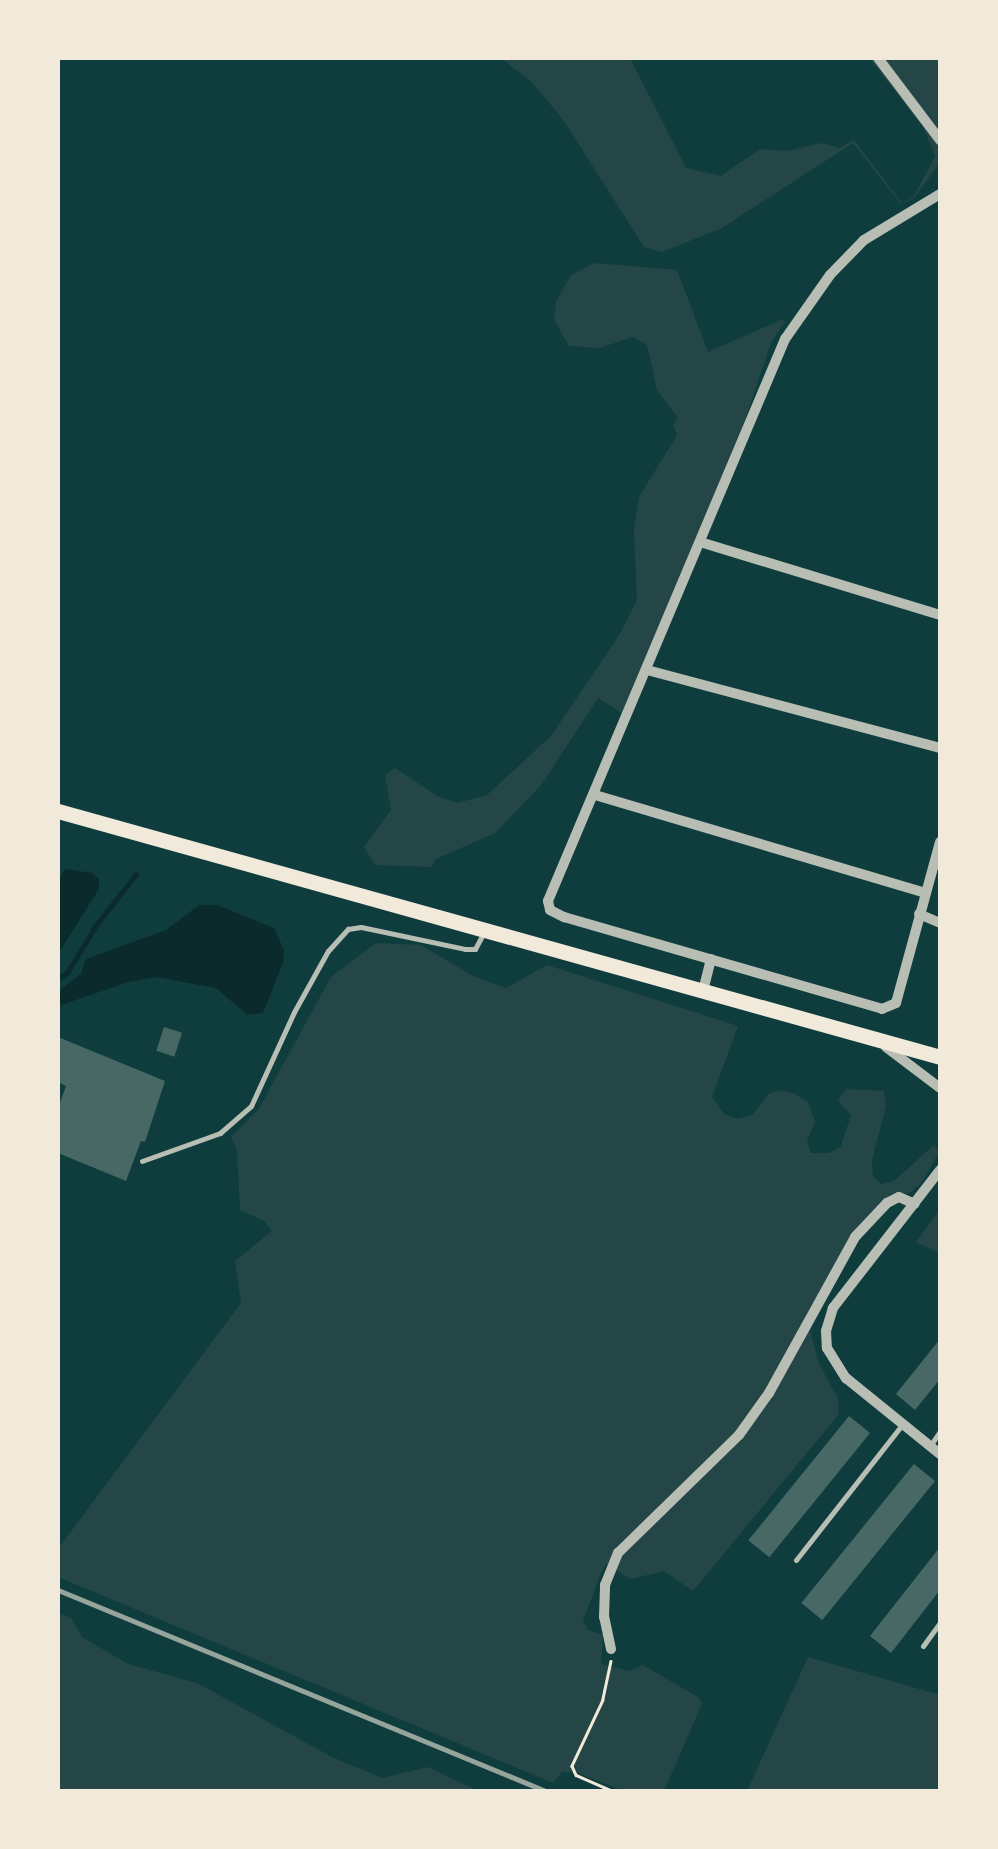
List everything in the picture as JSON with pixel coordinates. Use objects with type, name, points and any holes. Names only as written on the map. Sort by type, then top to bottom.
[{"type":"main road","points":[[58,811],[940,1057]]},
{"type":"street","points":[[878,58],[940,140]]},
{"type":"street","points":[[940,194],[864,240],[830,275],[785,339],[595,795],[551,891],[550,910],[882,1009],[896,1003],[940,842]]},
{"type":"street","points":[[700,542],[940,615]]},
{"type":"street","points":[[646,670],[940,748]]},
{"type":"street","points":[[595,795],[925,893]]},
{"type":"street","points":[[920,914],[940,923]]},
{"type":"street","points":[[703,991],[711,959]]},
{"type":"street","points":[[858,1034],[895,1052],[940,1088]]},
{"type":"street","points":[[940,1170],[833,1308],[826,1331],[827,1348],[836,1366],[940,1454]]},
{"type":"street","points":[[610,1650],[604,1617],[605,1585],[618,1553],[739,1435],[769,1393],[855,1237],[887,1203],[899,1198],[915,1204]]},
{"type":"lane","points":[[142,1161],[220,1133],[251,1106],[294,1012],[328,951],[348,929],[361,926],[465,949],[474,949],[484,931]]},
{"type":"lane","points":[[796,1560],[902,1425]]},
{"type":"lane","points":[[930,1446],[940,1431]]},
{"type":"lane","points":[[923,1646],[940,1623]]},
{"type":"path","points":[[610,1650],[612,1670],[603,1700],[572,1766],[576,1775],[615,1792]]},
{"type":"shaded area","points":[[501,58],[630,58],[686,168],[721,176],[760,149],[787,151],[822,143],[839,148],[854,140],[902,203],[914,196],[935,156],[923,127],[869,58],[940,58],[940,162],[915,197],[901,204],[853,143],[722,228],[662,252],[644,247],[564,121],[533,83]]},
{"type":"shaded area","points":[[594,263],[677,270],[708,352],[783,319],[785,322],[771,343],[738,441],[623,714],[598,698],[542,784],[495,833],[436,859],[431,867],[375,865],[364,847],[391,810],[385,775],[395,768],[437,796],[457,803],[487,795],[551,736],[618,637],[637,600],[634,529],[639,497],[677,435],[673,425],[678,418],[657,390],[647,345],[633,337],[600,348],[569,346],[554,319],[556,302],[571,275]]},
{"type":"shaded area","points":[[65,869],[92,873],[99,879],[99,889],[58,954],[58,881]]},
{"type":"shaded area","points":[[199,905],[217,905],[274,928],[284,950],[283,963],[263,1013],[247,1015],[216,988],[157,977],[129,982],[58,1006],[58,991],[81,974],[86,959],[166,930]]},
{"type":"shaded area","points":[[376,943],[421,945],[475,977],[506,988],[547,965],[738,1026],[712,1097],[724,1114],[738,1119],[753,1115],[768,1094],[781,1090],[793,1093],[808,1102],[815,1122],[807,1141],[811,1153],[829,1153],[841,1146],[851,1115],[838,1101],[846,1089],[884,1091],[886,1106],[872,1160],[873,1176],[881,1184],[894,1181],[934,1145],[939,1152],[921,1184],[909,1193],[888,1196],[852,1236],[806,1314],[819,1364],[837,1396],[839,1414],[693,1591],[664,1571],[631,1579],[606,1564],[601,1573],[583,1621],[588,1630],[603,1635],[601,1664],[630,1671],[643,1665],[698,1697],[702,1704],[664,1791],[624,1791],[578,1773],[562,1772],[553,1783],[58,1577],[58,1549],[241,1303],[235,1261],[272,1231],[264,1221],[240,1210],[237,1150],[231,1137],[258,1110],[331,977]]},
{"type":"shaded area","points":[[940,1209],[940,1252],[937,1252],[916,1242]]},
{"type":"shaded area","points":[[58,1613],[71,1618],[82,1637],[128,1664],[197,1683],[332,1757],[382,1778],[428,1767],[478,1791],[58,1791]]},
{"type":"shaded area","points":[[808,1657],[940,1695],[940,1791],[747,1791]]},
{"type":"building","points":[[164,1027],[182,1033],[174,1057],[156,1051]]},
{"type":"building","points":[[58,1037],[165,1081],[145,1142],[141,1141],[126,1181],[58,1153],[58,1108],[66,1086],[58,1082]]},
{"type":"building","points":[[940,1339],[940,1379],[915,1410],[896,1394]]},
{"type":"building","points":[[849,1416],[870,1433],[769,1557],[748,1540]]},
{"type":"building","points":[[914,1464],[935,1481],[822,1620],[801,1603]]},
{"type":"building","points":[[940,1547],[940,1590],[891,1653],[870,1636]]},
{"type":"waterway","points":[[58,978],[67,973],[96,925],[136,874]]},
{"type":"railway","points":[[58,1590],[548,1792]]}]
